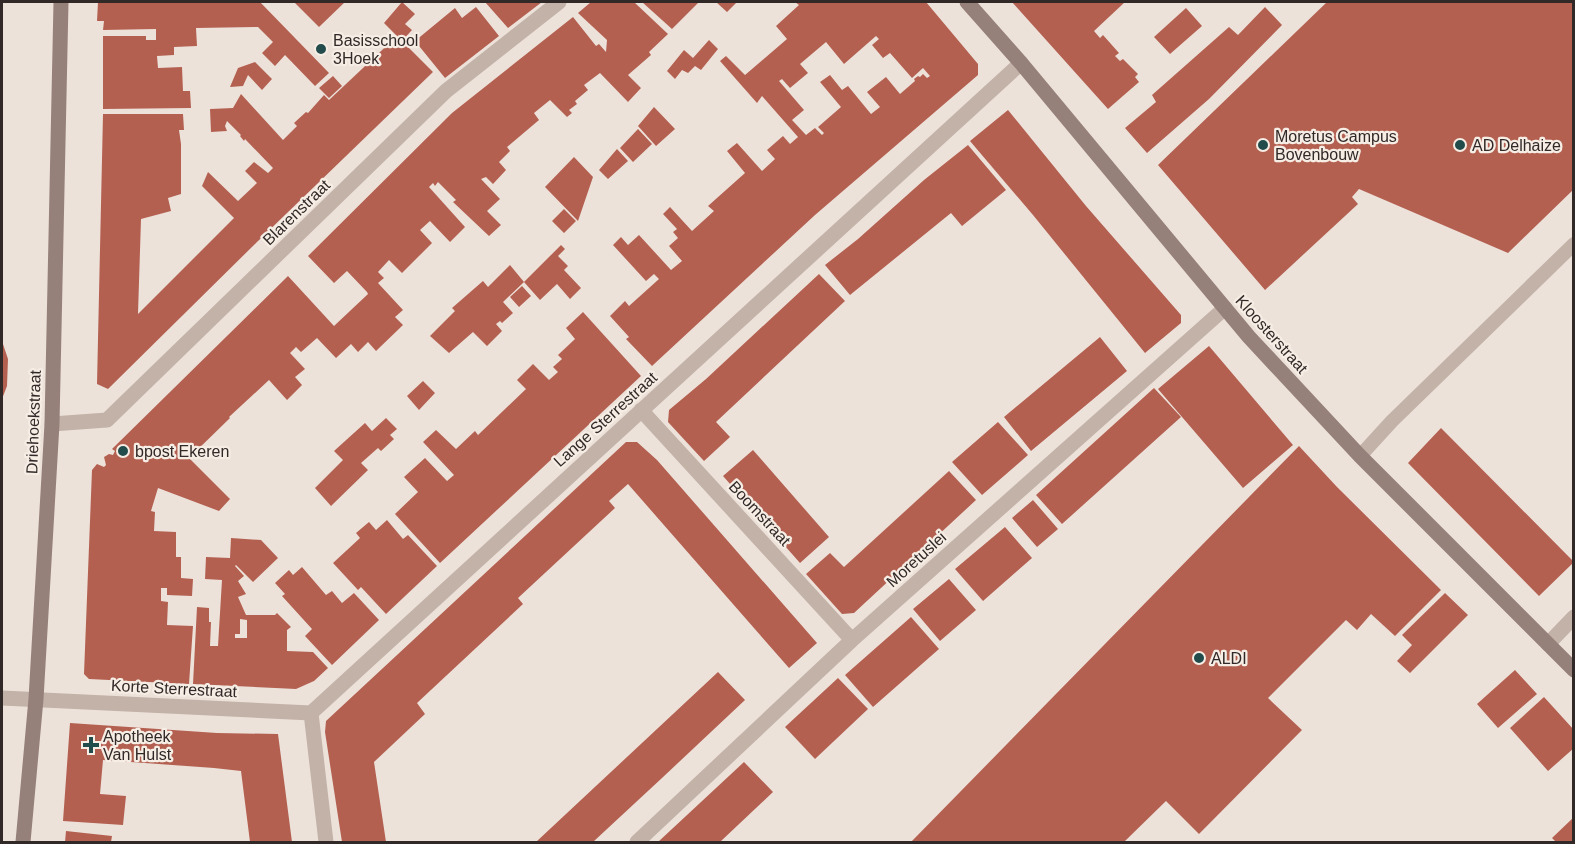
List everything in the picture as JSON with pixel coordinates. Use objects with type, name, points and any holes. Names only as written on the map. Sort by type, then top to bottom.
[{"type":"main road","name":"Driehoekstraat","points":[[23,843],[36,699],[52,424],[61,2]]},
{"type":"main road","name":"Kloosterstraat","points":[[967,2],[1021,63],[1257,345],[1360,456],[1574,670]]},
{"type":"street","name":"Blarenstraat","points":[[52,424],[107,420],[446,91],[559,2]]},
{"type":"street","name":"Lange Sterrestraat","points":[[311,712],[1021,63]]},
{"type":"street","name":"Moretuslei","points":[[637,843],[852,640],[1225,308]]},
{"type":"street","name":"Boomstraat","points":[[641,410],[852,640]]},
{"type":"street","points":[[1548,644],[1574,617]]},
{"type":"street","name":"Korte Sterrestraat","points":[[2,698],[311,712]]},
{"type":"street","points":[[311,712],[326,843]]},
{"type":"lane","points":[[1360,456],[1392,421],[1574,244]]},
{"type":"building","points":[[98,2],[260,2],[329,73],[315,86],[285,55],[275,66],[262,53],[273,42],[258,27],[196,28],[197,46],[174,47],[174,55],[157,56],[158,68],[182,67],[183,91],[190,91],[191,108],[103,109],[103,36],[146,36],[146,40],[156,40],[156,29],[103,30],[104,21],[97,21]]},
{"type":"building","points":[[294,2],[345,2],[319,27]]},
{"type":"building","points":[[402,2],[415,14],[405,24],[412,30],[402,41],[433,72],[108,389],[97,384],[103,114],[183,114],[184,130],[179,130],[181,194],[168,198],[171,211],[141,219],[138,314],[234,218],[202,186],[208,172],[238,201],[257,183],[245,171],[254,162],[268,173],[273,168],[245,139],[244,141],[227,121],[225,126],[227,131],[211,132],[210,109],[233,108],[241,94],[283,140],[297,126],[294,123],[306,112],[308,113],[324,95],[329,100],[397,36],[384,23]]},
{"type":"building","points":[[485,2],[542,2],[508,28]]},
{"type":"building","points":[[591,2],[634,2],[668,34],[649,52],[651,55],[628,75],[641,88],[628,102],[600,73],[584,85],[588,90],[575,101],[577,104],[569,110],[572,113],[567,117],[550,100],[534,113],[539,120],[507,147],[510,151],[499,162],[506,170],[493,184],[486,177],[481,179],[500,199],[487,211],[501,225],[489,236],[453,202],[456,200],[438,182],[435,186],[433,183],[429,187],[465,227],[450,242],[430,221],[420,230],[432,243],[402,273],[389,260],[378,272],[384,278],[378,283],[403,310],[395,317],[403,325],[376,351],[368,342],[358,352],[351,344],[336,358],[317,338],[301,352],[296,347],[290,353],[305,369],[295,377],[302,385],[287,400],[269,380],[189,458],[230,499],[219,511],[158,488],[151,511],[155,512],[154,531],[176,532],[176,557],[181,557],[181,578],[193,579],[192,596],[167,595],[167,588],[161,588],[161,601],[168,602],[167,625],[193,626],[189,684],[89,679],[84,674],[92,470],[97,464],[104,467],[106,465],[104,457],[109,454],[113,455],[115,451],[112,449],[288,276],[334,326],[368,294],[347,271],[334,283],[308,256],[452,113],[573,17],[596,46],[599,44],[606,52],[607,40],[578,13]]},
{"type":"building","points":[[642,2],[699,2],[672,29]]},
{"type":"building","points":[[716,2],[737,2],[727,12]]},
{"type":"building","points":[[795,2],[926,2],[978,64],[978,75],[815,215],[652,366],[626,339],[629,337],[610,316],[625,301],[629,306],[659,279],[654,274],[646,281],[613,245],[621,237],[628,245],[639,235],[671,270],[682,261],[669,246],[678,238],[673,232],[677,229],[663,214],[670,207],[692,231],[714,211],[708,206],[745,173],[727,151],[737,143],[762,171],[775,159],[767,150],[783,136],[790,144],[798,137],[762,96],[757,103],[720,61],[726,56],[745,75],[787,39],[776,26],[799,5]],"holes":[[[876,36],[879,39],[872,45],[883,58],[890,53],[912,78],[923,68],[930,76],[927,78],[923,74],[918,76],[900,94],[886,77],[867,92],[880,107],[871,114],[848,86],[842,90],[830,75],[820,82],[841,107],[818,127],[824,133],[822,135],[815,128],[806,135],[792,120],[804,110],[779,81],[782,79],[790,88],[808,73],[800,64],[826,42],[844,64]]]},
{"type":"building","points":[[1012,2],[1125,2],[1094,31],[1100,38],[1103,35],[1119,53],[1115,56],[1120,61],[1123,59],[1138,74],[1135,77],[1139,82],[1108,109]]},
{"type":"building","points":[[1327,2],[1574,2],[1574,189],[1508,253],[1359,189],[1352,197],[1358,204],[1265,290],[1158,165]]},
{"type":"building","points":[[476,7],[499,36],[445,78],[415,41],[455,8],[462,18]]},
{"type":"building","points":[[1265,7],[1282,25],[1209,99],[1147,153],[1125,128],[1156,102],[1152,95],[1229,27],[1238,35]]},
{"type":"building","points":[[1186,8],[1202,26],[1170,54],[1154,37]]},
{"type":"building","points":[[709,40],[718,49],[701,70],[695,66],[688,73],[682,70],[675,79],[667,71],[684,50],[693,58]]},
{"type":"building","points":[[255,62],[272,79],[262,90],[248,75],[243,86],[230,87],[238,68]]},
{"type":"building","points":[[333,76],[342,86],[329,98],[319,88]]},
{"type":"building","points":[[654,107],[675,129],[656,146],[638,126]]},
{"type":"building","points":[[1008,110],[1086,206],[1181,315],[1181,323],[1145,353],[970,141]]},
{"type":"building","points":[[638,129],[652,144],[633,162],[620,148]]},
{"type":"building","points":[[968,145],[1006,190],[962,226],[951,213],[850,295],[825,265]]},
{"type":"building","points":[[617,149],[628,161],[608,179],[599,170]]},
{"type":"building","points":[[574,157],[593,177],[578,221],[545,187]]},
{"type":"building","points":[[564,209],[576,221],[564,233],[552,221]]},
{"type":"building","points":[[561,245],[565,249],[558,256],[568,266],[564,270],[581,288],[570,299],[557,284],[540,300],[524,282]]},
{"type":"building","points":[[510,265],[524,282],[503,302],[513,313],[502,323],[500,321],[496,324],[502,331],[487,346],[473,332],[449,353],[430,336],[455,311],[452,308],[483,281],[488,287]]},
{"type":"building","points":[[819,274],[845,301],[716,422],[730,437],[704,461],[668,422],[669,410],[706,379]]},
{"type":"building","points":[[522,286],[531,296],[519,307],[510,297]]},
{"type":"building","points":[[583,312],[641,376],[440,563],[395,514],[418,492],[404,477],[425,458],[447,481],[454,475],[423,442],[436,430],[456,449],[475,431],[478,435],[526,389],[517,380],[533,364],[549,380],[558,372],[553,367],[562,359],[558,355],[575,339],[566,328]]},
{"type":"building","points":[[1100,337],[1127,371],[1031,451],[1004,417]]},
{"type":"building","points":[[2,341],[8,359],[7,386],[2,399]]},
{"type":"building","points":[[1209,346],[1293,445],[1243,488],[1158,389]]},
{"type":"building","points":[[423,381],[435,393],[419,410],[407,396]]},
{"type":"building","points":[[1154,388],[1181,417],[1062,524],[1036,495]]},
{"type":"building","points":[[386,418],[397,429],[390,435],[394,439],[381,451],[378,448],[361,463],[368,470],[331,506],[315,488],[343,460],[334,451],[365,423],[372,431]]},
{"type":"building","points":[[998,422],[1028,455],[982,495],[952,462]]},
{"type":"building","points":[[1441,428],[1574,562],[1539,596],[1408,463]]},
{"type":"building","points":[[626,442],[637,442],[657,460],[817,643],[789,668],[628,484],[609,501],[615,508],[518,598],[523,604],[417,703],[425,714],[374,762],[386,842],[342,842],[325,732],[326,721]]},
{"type":"building","name":"ALDI","points":[[1299,446],[1441,590],[1395,636],[1371,614],[1357,630],[1346,620],[1268,698],[1302,730],[1199,834],[1166,801],[1124,842],[911,842]]},
{"type":"building","points":[[753,450],[829,537],[800,563],[723,476]]},
{"type":"building","points":[[949,471],[976,500],[854,613],[842,614],[806,574],[830,553],[844,567]]},
{"type":"building","points":[[1033,500],[1058,529],[1037,547],[1012,518]]},
{"type":"building","points":[[387,520],[403,539],[408,535],[437,566],[386,614],[361,587],[358,590],[333,563],[360,538],[356,533],[369,522],[376,530]]},
{"type":"building","points":[[1005,527],[1032,558],[983,601],[955,569]]},
{"type":"building","points":[[231,538],[261,540],[278,558],[253,582],[236,565],[244,576],[238,581],[246,594],[238,597],[246,615],[275,615],[277,613],[291,627],[287,630],[287,651],[313,652],[328,668],[314,681],[296,689],[193,684],[197,607],[209,608],[210,646],[218,646],[222,580],[205,579],[206,557],[230,558]],"holes":[[[240,619],[247,620],[247,638],[235,638],[235,634],[240,634]]]},
{"type":"building","points":[[302,567],[326,595],[332,591],[342,603],[354,593],[379,620],[332,665],[305,636],[312,629],[282,596],[285,594],[275,583],[289,570],[293,575]]},
{"type":"building","points":[[949,579],[976,610],[940,641],[913,609]]},
{"type":"building","points":[[1445,593],[1468,615],[1410,673],[1397,661],[1412,645],[1402,635]]},
{"type":"building","points":[[911,617],[939,649],[873,707],[845,675]]},
{"type":"building","points":[[1515,670],[1537,694],[1498,728],[1477,704]]},
{"type":"building","points":[[718,672],[745,700],[662,778],[593,842],[536,842]]},
{"type":"building","points":[[838,678],[868,709],[815,759],[785,727]]},
{"type":"building","points":[[1544,697],[1574,730],[1574,748],[1548,771],[1510,728]]},
{"type":"building","points":[[70,723],[217,733],[278,734],[292,842],[250,842],[241,771],[214,768],[103,760],[100,794],[126,796],[123,825],[63,821]]},
{"type":"building","points":[[744,762],[773,792],[720,842],[658,842]]},
{"type":"building","points":[[1574,817],[1574,842],[1556,842],[1552,838]]},
{"type":"building","points":[[66,831],[112,836],[111,842],[65,842]]},
{"type":"place","name":"Basisschool 3Hoek","points":[[321,49]]},
{"type":"place","name":"Moretus Campus Bovenbouw","points":[[1263,145]]},
{"type":"place","name":"AD Delhaize","points":[[1460,145]]},
{"type":"place","name":"bpost Ekeren","points":[[123,451]]},
{"type":"place","name":"ALDI","points":[[1199,658]]},
{"type":"place","name":"Apotheek Van Hulst","points":[[91,745]]}]
